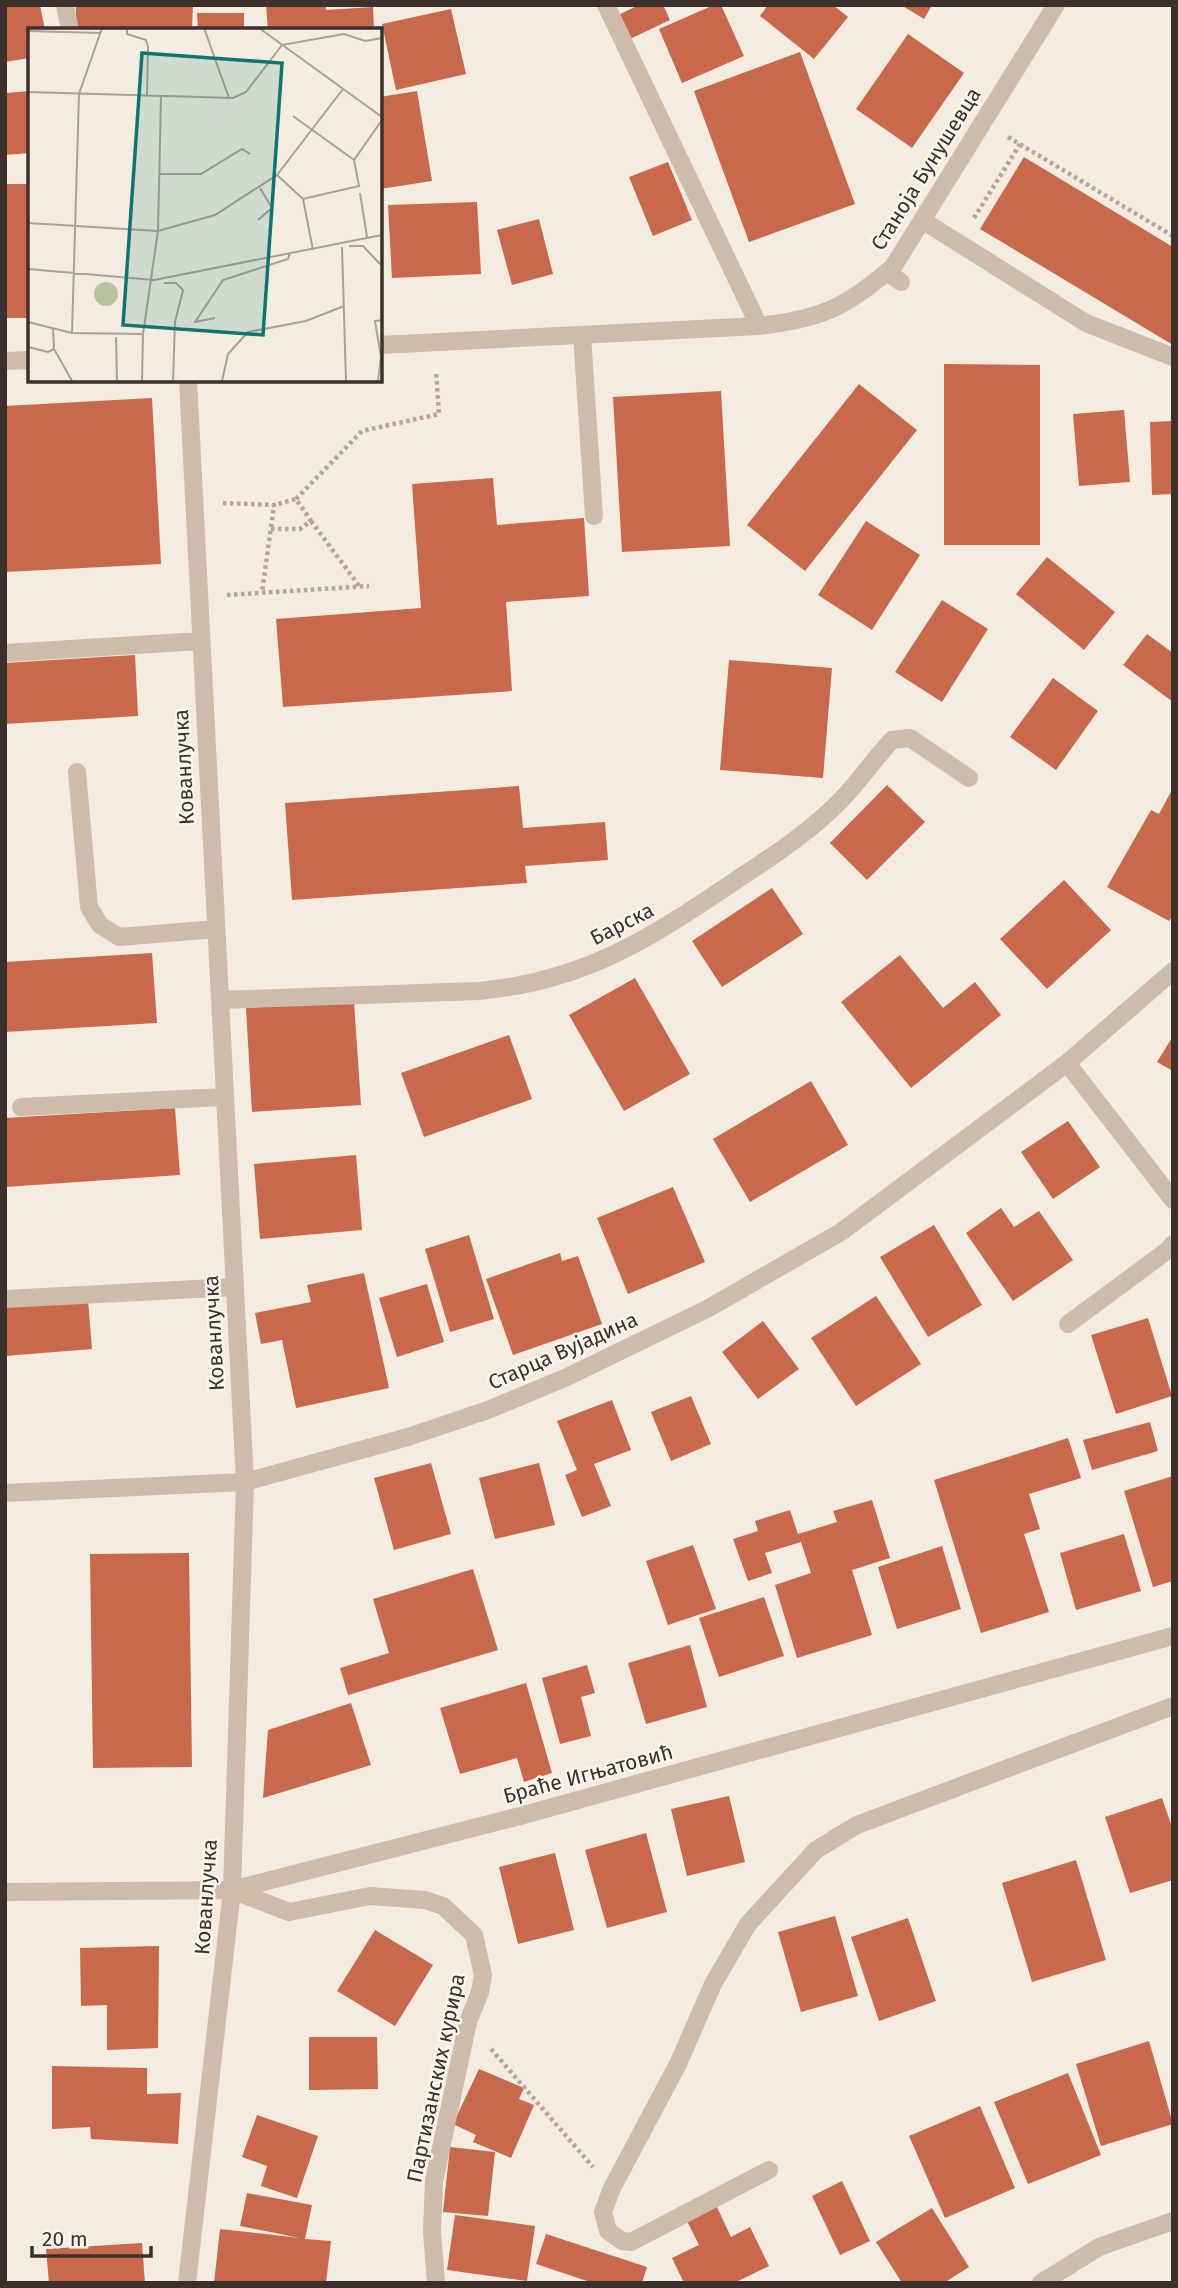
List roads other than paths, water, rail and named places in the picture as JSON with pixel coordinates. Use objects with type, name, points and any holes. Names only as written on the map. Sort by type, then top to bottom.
[{"type":"street","points":[[65,5],[70,28]]},
{"type":"street","points":[[606,5],[759,326]]},
{"type":"street","name":"Станоја Бунушевца","points":[[382,345],[759,326],[795,322],[829,312],[894,277],[922,220],[1056,5]]},
{"type":"street","points":[[922,220],[1086,323],[1173,357]]},
{"type":"street","points":[[582,335],[594,516]]},
{"type":"street","points":[[5,361],[28,360]]},
{"type":"street","name":"Кованлучка","points":[[187,2283],[232,1890],[245,1482],[188,382]]},
{"type":"street","points":[[5,653],[201,641]]},
{"type":"street","name":"Барска","points":[[220,1000],[479,991],[515,988],[564,976],[610,958],[671,924],[769,859],[840,802],[892,740],[910,738],[969,778]]},
{"type":"street","points":[[77,772],[89,907],[100,925],[119,937],[216,929]]},
{"type":"street","name":"Старца Вујадина","points":[[5,1493],[245,1482],[408,1437],[488,1410],[567,1377],[707,1309],[841,1232],[1067,1063],[1173,971]]},
{"type":"street","points":[[1067,1063],[1173,1200]]},
{"type":"street","points":[[20,1107],[225,1097]]},
{"type":"street","points":[[1068,1324],[1173,1244]]},
{"type":"street","points":[[5,1299],[234,1287]]},
{"type":"street","name":"Браће Игњатовић","points":[[5,1892],[232,1890],[508,1819],[1173,1636]]},
{"type":"street","points":[[769,2171],[631,2242],[614,2237],[604,2222],[603,2213],[611,2188],[678,2064],[713,1984],[748,1924],[816,1850],[857,1825],[1173,1706]]},
{"type":"street","name":"Партизанских курира","points":[[232,1890],[289,1912],[370,1896],[404,1897],[443,1906],[474,1935],[483,1975],[480,1992],[468,2022],[434,2181],[432,2232],[436,2283]]},
{"type":"street","points":[[1041,2283],[1099,2247],[1173,2221]]}]
